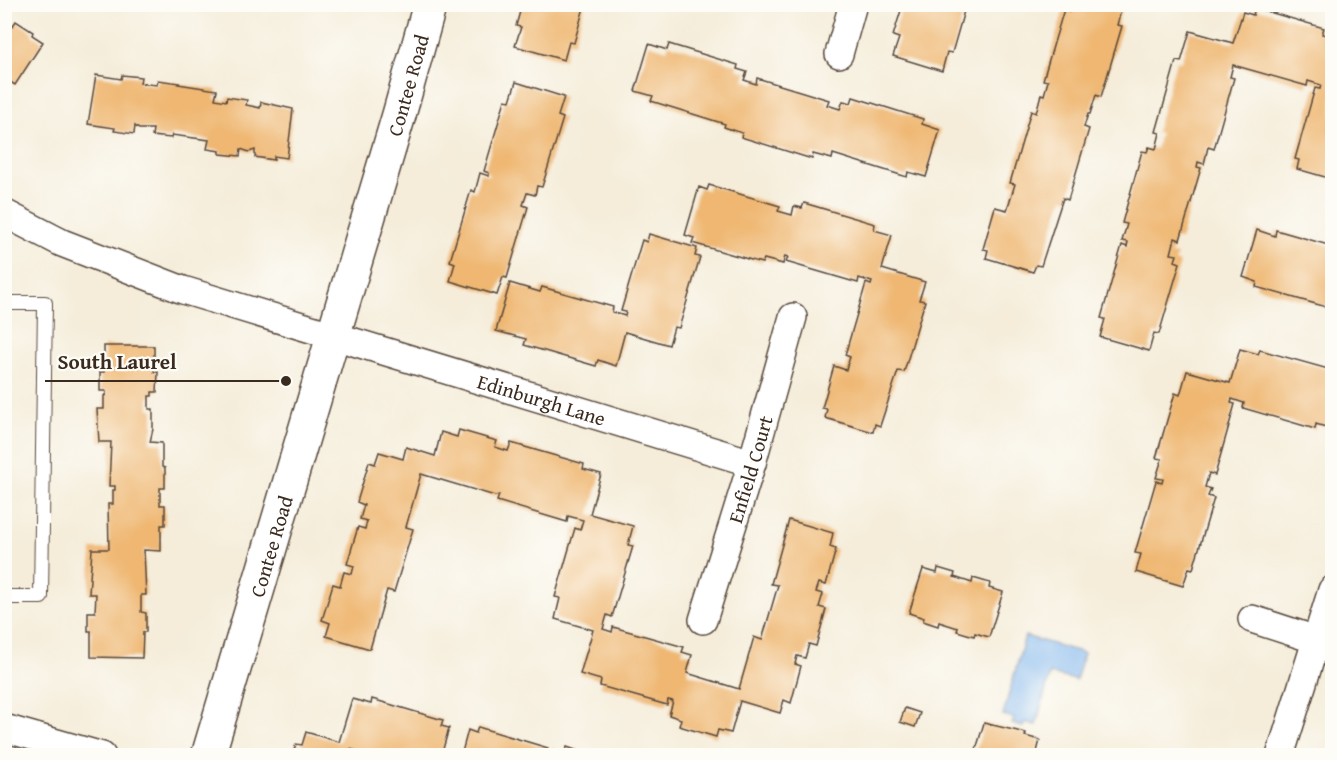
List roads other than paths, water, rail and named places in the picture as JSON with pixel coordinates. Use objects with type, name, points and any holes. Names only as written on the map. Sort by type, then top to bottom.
[{"type":"street","name":"Contee Road","points":[[208,756],[430,4]]},
{"type":"street","points":[[839,54],[853,4]]},
{"type":"street","points":[[5,216],[62,243],[135,273],[332,336]]},
{"type":"street","name":"Enfield Court","points":[[703,620],[752,464],[793,317]]},
{"type":"street","name":"Edinburgh Lane","points":[[332,336],[752,464]]},
{"type":"street","points":[[1280,756],[1325,642],[1332,590]]},
{"type":"street","points":[[1252,619],[1325,642]]},
{"type":"street","points":[[4,729],[102,756]]},
{"type":"lane","points":[[4,303],[45,303],[41,597],[4,597]]},
{"type":"water","points":[[1025,636],[1084,653],[1076,680],[1050,674],[1036,725],[1025,722],[1023,727],[1012,724],[1014,718],[1003,715]]},
{"type":"place","name":"South Laurel","points":[[286,381]]}]
